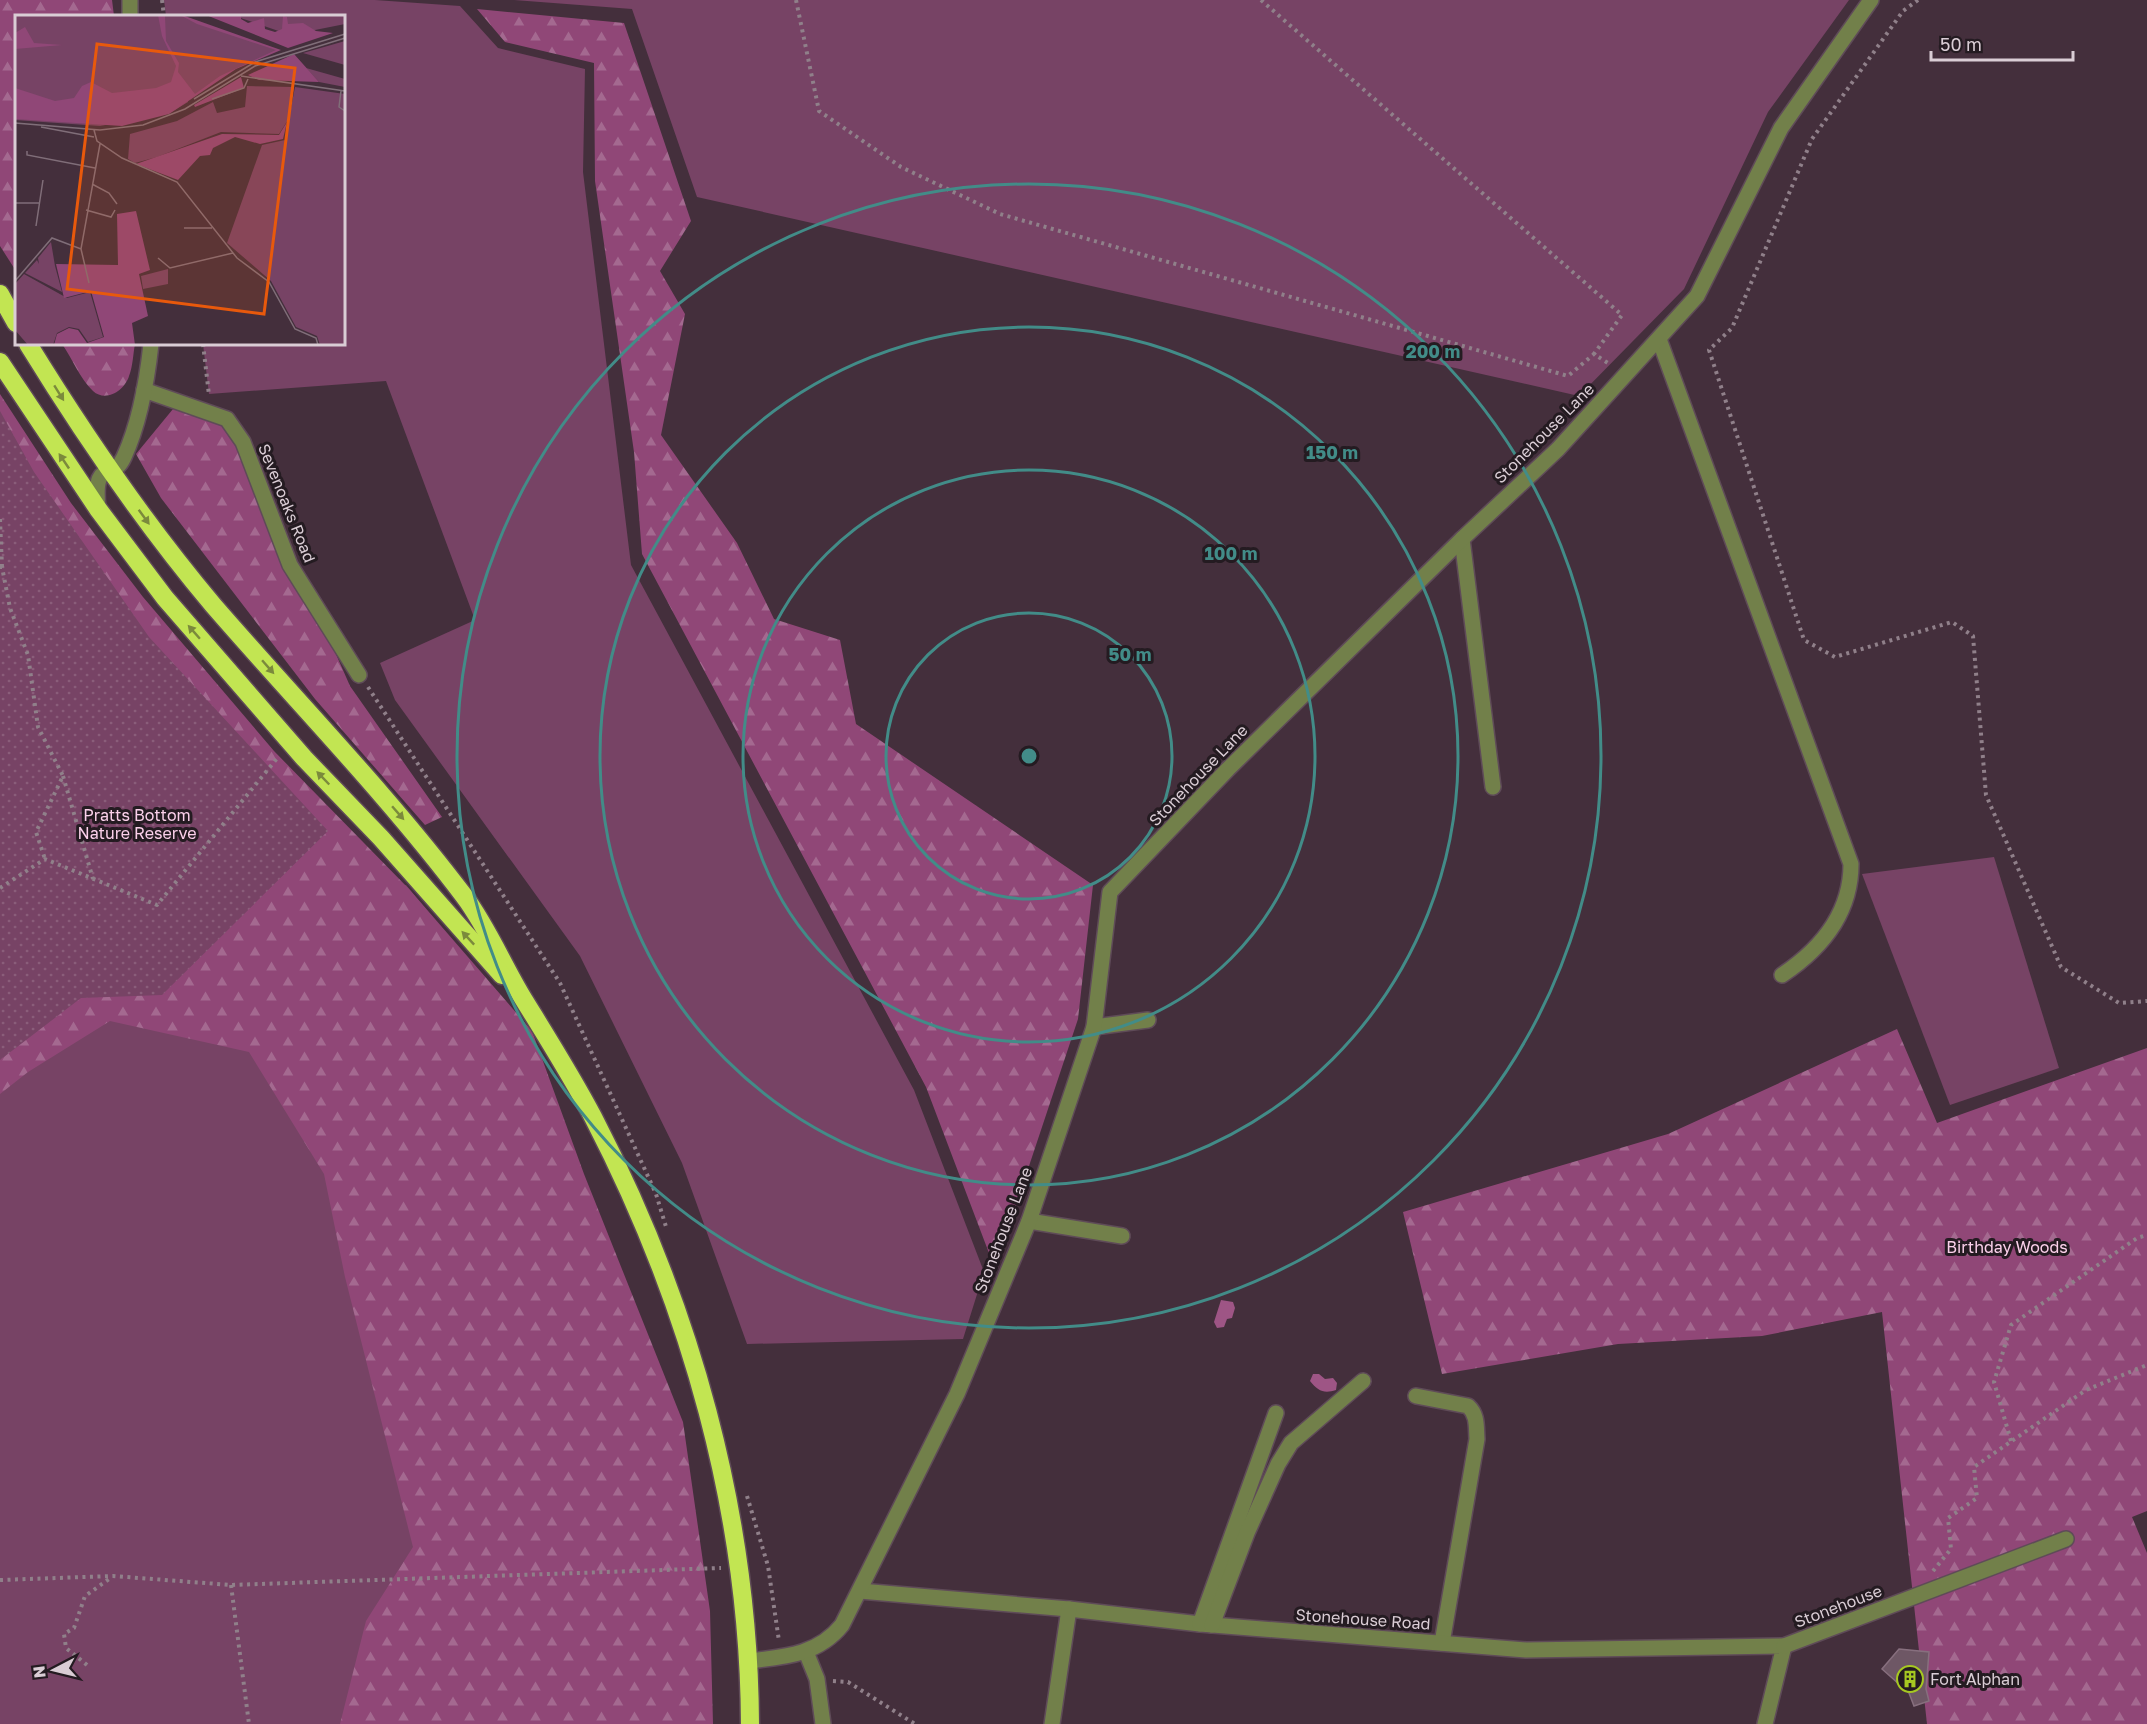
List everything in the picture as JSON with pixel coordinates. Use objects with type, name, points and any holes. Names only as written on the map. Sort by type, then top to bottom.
[{"type":"highway","points":[[0,294],[15,321]]},
{"type":"highway","points":[[29,345],[109,469],[212,602],[369,780],[446,873],[478,917],[522,997],[573,1079],[604,1138],[637,1209],[669,1289],[700,1387],[724,1486],[744,1605],[750,1724]]},
{"type":"highway","points":[[0,362],[98,509],[165,598],[265,715],[388,846],[522,997]]},
{"type":"street","name":"Stonehouse Lane","points":[[748,1661],[806,1652],[833,1637],[860,1591],[957,1394],[1029,1221],[1094,1027],[1110,892],[1228,769],[1462,539],[1558,449],[1697,296],[1781,128],[1871,0]]},
{"type":"street","points":[[1659,339],[1851,864],[1851,882],[1845,904],[1832,929],[1805,960],[1782,975]]},
{"type":"street","points":[[98,509],[96,483],[100,475],[117,465],[125,456],[144,390],[151,345]]},
{"type":"street","name":"Sevenoaks Road","points":[[144,390],[227,418],[243,442],[290,565],[359,675]]},
{"type":"street","points":[[1462,539],[1493,787]]},
{"type":"street","points":[[1094,1027],[1148,1020]]},
{"type":"street","points":[[1029,1221],[1122,1236]]},
{"type":"street","points":[[1206,1625],[1278,1464],[1291,1443],[1363,1381]]},
{"type":"street","points":[[1416,1396],[1468,1406],[1473,1411],[1476,1421],[1477,1440],[1442,1643]]},
{"type":"street","points":[[1206,1625],[1276,1413]]},
{"type":"street","name":"Stonehouse","points":[[1784,1646],[2066,1539]]},
{"type":"street","name":"Stonehouse Road","points":[[860,1591],[1069,1609],[1206,1625],[1526,1650],[1784,1646]]},
{"type":"street","points":[[1052,1724],[1069,1609]]},
{"type":"street","points":[[1765,1724],[1784,1646]]},
{"type":"street","points":[[806,1652],[817,1679],[823,1724]]},
{"type":"path","points":[[162,0],[164,15]]},
{"type":"path","points":[[796,0],[819,111],[901,167],[1000,214],[1568,376],[1594,354],[1622,315],[1261,0]]},
{"type":"path","points":[[1918,0],[1904,12],[1812,139],[1732,328],[1709,350],[1804,640],[1836,657],[1952,622],[1973,636],[1986,795],[2061,967],[2119,1003],[2147,1001]]},
{"type":"path","points":[[203,345],[211,414]]},
{"type":"path","points":[[1594,354],[1626,375]]},
{"type":"path","points":[[0,519],[1,567],[10,608],[28,655],[38,727],[63,776],[93,879]]},
{"type":"path","points":[[63,776],[36,832],[45,859],[157,905],[279,756]]},
{"type":"path","points":[[0,888],[45,859]]},
{"type":"path","points":[[2011,1441],[1994,1382],[2011,1325],[2137,1238],[2147,1235]]},
{"type":"path","points":[[1905,1599],[1951,1549],[1948,1518],[1977,1498],[1974,1467],[2086,1390],[2147,1365]]},
{"type":"path","points":[[0,1580],[112,1576],[231,1585],[716,1569]]},
{"type":"path","points":[[87,1665],[66,1648],[64,1634],[74,1628],[85,1596],[112,1576]]},
{"type":"path","points":[[231,1585],[249,1724]]},
{"type":"path","points":[[817,1679],[848,1682],[915,1724]]},
{"type":"green space","points":[[0,0],[112,0],[114,15],[15,15],[15,269],[0,246]]},
{"type":"green space","points":[[164,0],[375,0],[460,6],[498,48],[585,69],[583,172],[631,565],[914,1090],[984,1272],[963,1339],[747,1344],[682,1163],[580,956],[395,700],[380,663],[475,620],[386,381],[209,394],[203,345],[345,345],[345,15],[166,15]]},
{"type":"green space","points":[[514,0],[1849,0],[1768,112],[1684,289],[1579,396],[697,197],[632,9]]},
{"type":"green space","points":[[477,9],[624,23],[691,221],[660,271],[685,314],[661,435],[737,543],[774,619],[840,640],[856,724],[1093,885],[1078,1019],[1013,1214],[992,1261],[926,1087],[642,554],[634,452],[595,181],[594,63],[505,42]]},
{"type":"green space","points":[[63,345],[135,345],[127,381],[119,390],[104,396],[93,391],[84,381]]},
{"type":"green space","points":[[0,394],[71,503],[143,597],[274,751],[409,889],[532,1031],[584,1174],[683,1422],[710,1611],[713,1724],[340,1724],[366,1621],[413,1547],[345,1277],[324,1174],[249,1052],[110,1021],[28,1072],[0,1094]]},
{"type":"green space","points":[[173,409],[229,411],[350,686],[442,817],[425,825],[315,699],[161,498],[136,454]]},
{"type":"green space","name":"Pratts Bottom Nature Reserve","points":[[0,411],[34,472],[149,637],[328,831],[162,995],[81,998],[0,1060]]},
{"type":"green space","points":[[1994,857],[2059,1068],[1950,1105],[1862,874]]},
{"type":"green space","points":[[406,885],[522,1026],[712,1724],[0,1724],[0,963],[99,925]]},
{"type":"green space","name":"Birthday Woods","points":[[1897,1029],[1937,1123],[2147,1048],[2147,1511],[2132,1517],[2147,1553],[2147,1724],[1927,1724],[1882,1312],[1762,1336],[1618,1344],[1442,1374],[1403,1212],[1668,1134]]},
{"type":"shaded area","points":[[1221,1300],[1233,1302],[1235,1308],[1232,1318],[1227,1319],[1224,1327],[1217,1328],[1214,1322]]},
{"type":"shaded area","points":[[1313,1374],[1319,1374],[1325,1379],[1333,1378],[1337,1383],[1336,1390],[1325,1392],[1319,1389],[1310,1381]]},
{"type":"building","name":"Fort Alphan","points":[[1899,1649],[1929,1652],[1926,1689],[1929,1701],[1914,1706],[1909,1693],[1882,1669]]},
{"type":"place","name":"Fort Alphan","points":[[1910,1679]]}]
